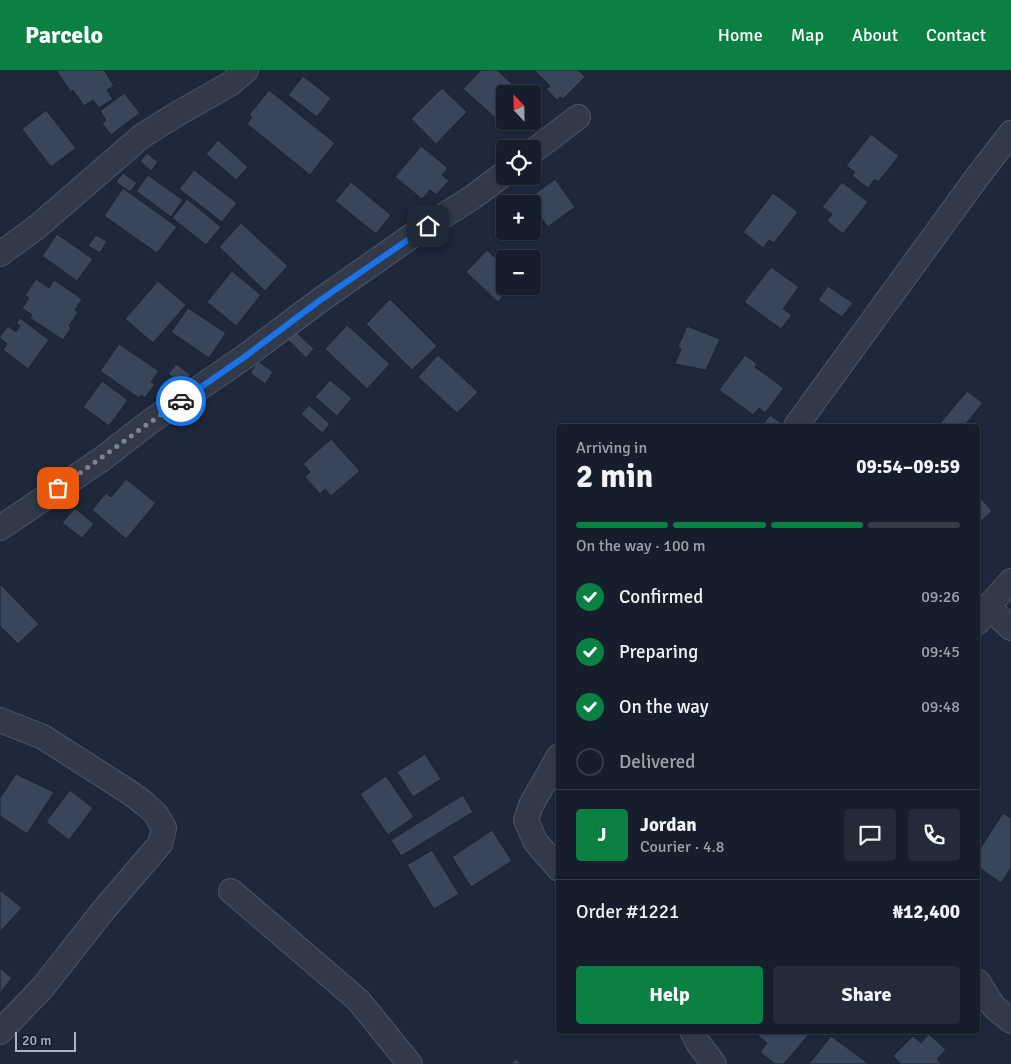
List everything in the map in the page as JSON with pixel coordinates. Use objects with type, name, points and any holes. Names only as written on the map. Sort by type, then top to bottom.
[{"type":"street","points":[[0,254],[37,227],[142,136],[230,84],[246,70]]},
{"type":"street","points":[[541,145],[578,117]]},
{"type":"street","points":[[797,424],[1011,133]]},
{"type":"street","points":[[0,528],[102,459],[319,301],[413,235],[473,197],[496,179]]},
{"type":"street","points":[[1011,581],[983,615],[1011,628]]},
{"type":"street","points":[[0,720],[43,738],[129,792],[156,814],[164,828],[160,844],[102,912],[43,987],[0,1032]]},
{"type":"street","points":[[556,761],[531,805],[526,820],[535,841],[556,866]]},
{"type":"street","points":[[231,891],[358,1000],[410,1064]]},
{"type":"street","points":[[980,985],[994,1007],[1011,1021]]},
{"type":"street","points":[[695,1046],[714,1064]]},
{"type":"building","points":[[56,70],[104,70],[114,86],[107,90],[113,99],[99,108],[93,100],[84,106],[73,90],[71,92]]},
{"type":"building","points":[[481,70],[497,70],[513,85],[496,85],[496,118],[463,89]]},
{"type":"building","points":[[534,70],[578,70],[585,77],[563,99],[561,97],[557,100],[546,89],[550,86]]},
{"type":"building","points":[[303,76],[331,98],[317,117],[288,95]]},
{"type":"building","points":[[442,88],[467,112],[436,144],[411,119]]},
{"type":"building","points":[[269,90],[335,143],[310,175],[247,124],[252,117],[249,115]]},
{"type":"building","points":[[124,93],[140,113],[111,135],[102,123],[106,120],[100,111]]},
{"type":"building","points":[[46,110],[76,148],[51,167],[22,129]]},
{"type":"building","points":[[871,134],[899,156],[878,182],[875,179],[868,188],[852,176],[855,172],[846,166]]},
{"type":"building","points":[[218,140],[248,167],[236,180],[206,154]]},
{"type":"building","points":[[421,146],[448,168],[442,175],[449,181],[436,195],[430,190],[422,199],[395,177]]},
{"type":"building","points":[[147,153],[158,162],[151,171],[140,161]]},
{"type":"building","points":[[194,170],[237,203],[222,222],[179,189]]},
{"type":"building","points":[[123,173],[137,183],[130,192],[116,182]]},
{"type":"building","points":[[148,175],[183,200],[171,217],[136,191]]},
{"type":"building","points":[[555,179],[575,207],[548,227],[541,218],[541,195],[533,195]]},
{"type":"building","points":[[351,182],[391,215],[376,234],[335,201]]},
{"type":"building","points":[[842,182],[868,202],[843,234],[827,221],[832,214],[822,207]]},
{"type":"building","points":[[123,188],[177,227],[157,253],[104,216]]},
{"type":"building","points":[[773,193],[798,212],[774,243],[769,240],[763,248],[743,232]]},
{"type":"building","points":[[187,199],[221,227],[206,245],[172,218]]},
{"type":"building","points":[[241,223],[288,266],[265,291],[219,247]]},
{"type":"building","points":[[57,234],[93,259],[77,281],[42,256]]},
{"type":"building","points":[[96,235],[107,241],[100,253],[88,246]]},
{"type":"building","points":[[487,250],[496,258],[496,295],[504,295],[498,302],[466,272]]},
{"type":"building","points":[[771,267],[799,287],[783,309],[792,315],[781,329],[744,302]]},
{"type":"building","points":[[232,271],[261,295],[236,326],[207,302]]},
{"type":"building","points":[[36,279],[49,288],[54,280],[82,299],[75,310],[78,312],[69,326],[71,328],[63,340],[30,318],[32,315],[22,308],[29,298],[25,295]]},
{"type":"building","points":[[158,281],[186,305],[153,343],[125,319]]},
{"type":"building","points":[[828,286],[853,303],[842,317],[818,300]]},
{"type":"building","points":[[390,299],[437,346],[412,370],[366,324]]},
{"type":"building","points":[[188,308],[226,333],[209,358],[171,332]]},
{"type":"building","points":[[20,318],[49,340],[28,369],[3,350],[7,344],[0,338],[8,326],[16,332],[20,326],[16,323]]},
{"type":"building","points":[[347,325],[390,364],[367,389],[325,349]]},
{"type":"building","points":[[687,326],[720,339],[706,370],[675,364],[681,349],[678,347]]},
{"type":"building","points":[[292,328],[314,349],[306,358],[284,336]]},
{"type":"building","points":[[119,344],[159,371],[151,382],[155,384],[145,398],[141,395],[139,398],[100,371]]},
{"type":"building","points":[[438,355],[478,392],[457,413],[418,377]]},
{"type":"building","points":[[745,355],[757,364],[755,367],[784,388],[765,413],[759,408],[753,415],[719,390]]},
{"type":"building","points":[[258,361],[273,372],[265,384],[250,373]]},
{"type":"building","points":[[176,364],[191,375],[184,385],[168,374]]},
{"type":"building","points":[[330,380],[352,398],[337,416],[315,397]]},
{"type":"building","points":[[102,381],[128,400],[109,426],[83,407]]},
{"type":"building","points":[[967,391],[983,403],[966,424],[940,424]]},
{"type":"building","points":[[309,405],[330,424],[322,433],[301,414]]},
{"type":"building","points":[[770,415],[783,424],[763,424]]},
{"type":"building","points":[[331,439],[360,471],[331,496],[325,489],[320,494],[305,477],[310,472],[303,464]]},
{"type":"building","points":[[126,479],[156,503],[126,539],[92,510],[106,493],[111,497]]},
{"type":"building","points":[[980,497],[992,511],[980,522]]},
{"type":"building","points":[[75,508],[94,524],[82,538],[62,523]]},
{"type":"building","points":[[0,584],[39,624],[18,644],[0,626]]},
{"type":"building","points":[[425,754],[441,779],[413,797],[397,772]]},
{"type":"building","points":[[16,774],[54,792],[27,834],[0,816],[0,798]]},
{"type":"building","points":[[386,776],[414,817],[388,835],[360,794]]},
{"type":"building","points":[[70,790],[93,808],[69,840],[46,822]]},
{"type":"building","points":[[463,795],[473,812],[401,856],[391,840]]},
{"type":"building","points":[[1003,813],[1011,818],[1011,868],[1001,883],[980,868],[980,849]]},
{"type":"building","points":[[492,830],[512,861],[471,887],[452,857]]},
{"type":"building","points":[[432,850],[459,894],[434,909],[407,865]]},
{"type":"building","points":[[0,890],[22,908],[0,932]]},
{"type":"building","points":[[0,968],[12,978],[0,993]]},
{"type":"building","points":[[756,1034],[809,1034],[784,1064],[775,1064],[760,1052],[767,1043]]},
{"type":"building","points":[[929,1034],[946,1050],[937,1059],[942,1064],[901,1064],[893,1056],[913,1036],[921,1043]]},
{"type":"building","points":[[831,1036],[869,1064],[809,1064]]},
{"type":"building","points":[[517,1059],[521,1064],[509,1064]]},
{"type":"way so far","points":[[58,488],[102,459],[181,401]]},
{"type":"route","points":[[181,401],[243,358],[319,301],[428,226]]}]
